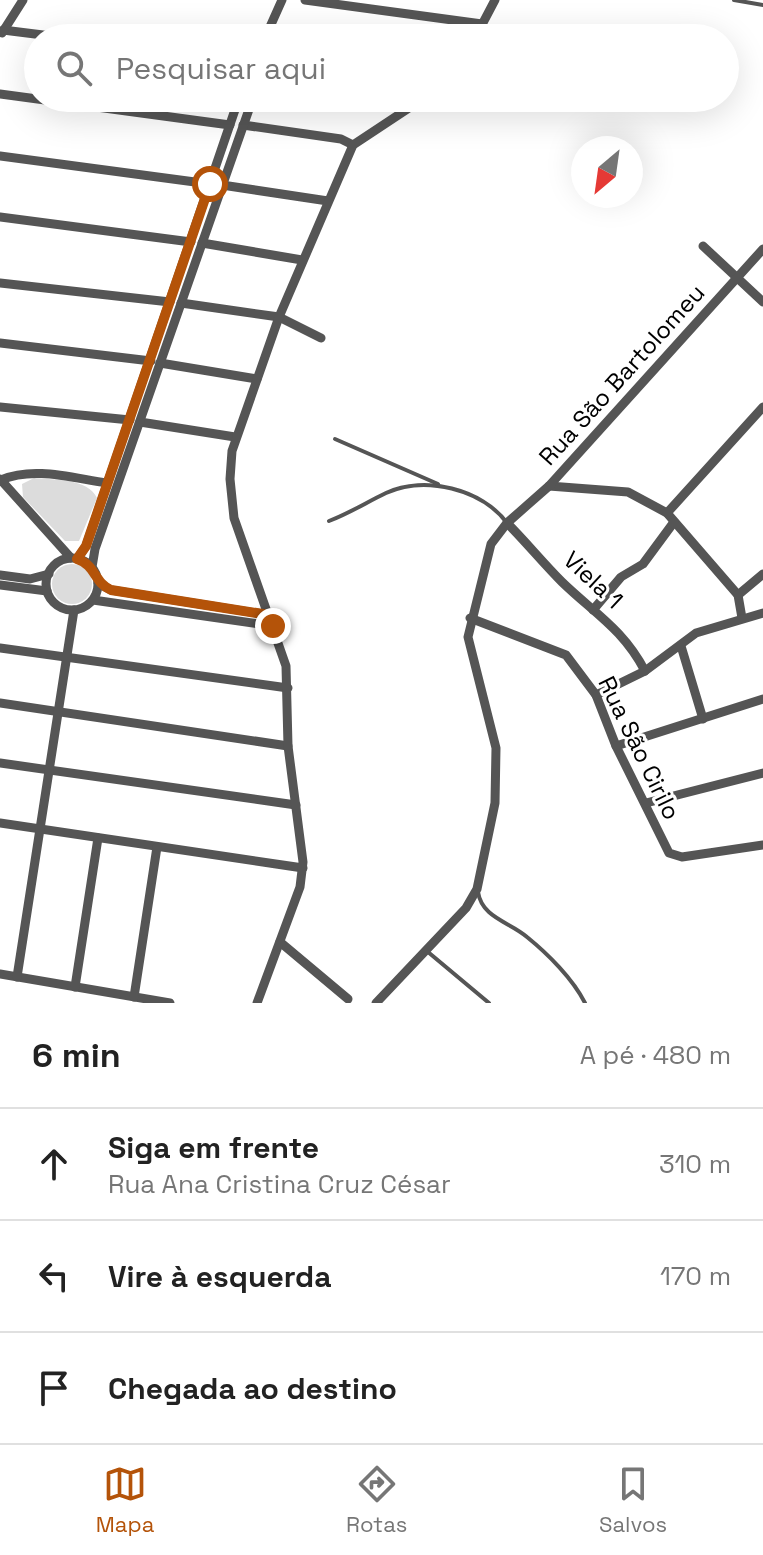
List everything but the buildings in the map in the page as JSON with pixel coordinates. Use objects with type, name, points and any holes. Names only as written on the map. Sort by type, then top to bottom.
[{"type":"street","points":[[23,0],[2,33],[24,35]]},
{"type":"street","points":[[271,24],[282,0]]},
{"type":"street","points":[[305,0],[482,24],[495,0]]},
{"type":"street","points":[[0,94],[24,97]]},
{"type":"street","points":[[134,112],[230,125]]},
{"type":"street","points":[[93,600],[98,583],[92,567],[95,549],[155,362],[170,302],[234,112]]},
{"type":"street","points":[[155,362],[181,303],[248,112]]},
{"type":"street","points":[[257,1003],[300,887],[303,868],[288,746],[288,688],[283,653],[232,506],[230,465],[235,437],[279,317],[353,145],[400,112]]},
{"type":"street","points":[[243,125],[341,139],[353,145]]},
{"type":"street","points":[[0,156],[210,184]]},
{"type":"street","points":[[222,185],[328,201]]},
{"type":"street","points":[[0,217],[191,242]]},
{"type":"street","points":[[202,243],[302,260]]},
{"type":"street","points":[[703,246],[763,302]]},
{"type":"street","name":"Rua São Bartolomeu","points":[[507,523],[549,486],[763,249]]},
{"type":"street","points":[[0,283],[170,302]]},
{"type":"street","points":[[181,303],[279,317],[321,338]]},
{"type":"street","points":[[0,343],[155,362],[257,379]]},
{"type":"street","points":[[0,407],[135,421],[235,437]]},
{"type":"street","points":[[593,610],[621,577],[643,564],[670,517],[763,407]]},
{"type":"street","points":[[135,421],[107,483],[86,546],[74,559],[55,565],[49,574],[47,591],[57,605],[74,610],[93,600],[273,626]]},
{"type":"street","points":[[92,567],[74,559],[0,480],[18,473],[36,473],[107,483]]},
{"type":"street","points":[[549,486],[628,492],[670,517],[738,595],[742,618]]},
{"type":"street","points":[[376,1003],[466,908],[477,889],[495,803],[496,748],[468,637],[470,618],[491,544],[507,523]]},
{"type":"street","name":"Viela 1","points":[[507,523],[593,610],[608,620],[632,646],[645,671]]},
{"type":"street","points":[[0,575],[30,579],[49,574]]},
{"type":"street","points":[[738,595],[763,574]]},
{"type":"street","points":[[98,583],[111,590],[269,615]]},
{"type":"street","points":[[0,585],[47,591]]},
{"type":"street","points":[[17,977],[74,610]]},
{"type":"street","points":[[596,695],[645,671],[696,633],[763,613]]},
{"type":"street","name":"Rua São Cirilo","points":[[470,618],[566,655],[596,695],[616,746],[646,803],[664,847],[675,857],[763,845]]},
{"type":"street","points":[[681,646],[703,719]]},
{"type":"street","points":[[0,648],[288,688]]},
{"type":"street","points":[[616,746],[763,699]]},
{"type":"street","points":[[0,703],[288,746]]},
{"type":"street","points":[[0,763],[296,805]]},
{"type":"street","points":[[646,803],[763,773]]},
{"type":"street","points":[[0,823],[303,868]]},
{"type":"street","points":[[75,987],[98,838]]},
{"type":"street","points":[[134,997],[157,847]]},
{"type":"street","points":[[280,942],[348,999]]},
{"type":"street","points":[[0,974],[170,1003]]},
{"type":"lane","points":[[734,0],[763,5]]},
{"type":"lane","points":[[335,439],[475,497],[498,511],[507,523]]},
{"type":"lane","points":[[329,521],[358,510],[387,493],[440,485]]},
{"type":"lane","points":[[477,889],[479,900],[491,916],[525,935],[585,1003]]},
{"type":"lane","points":[[427,950],[489,1003]]},
{"type":"shaded area","points":[[34,478],[70,481],[93,491],[97,498],[79,541],[65,541],[23,497],[22,484]]},
{"type":"shaded area","points":[[72,564],[86,570],[92,584],[86,598],[72,604],[58,598],[52,584],[58,570]]},
{"type":"route","points":[[210,184],[86,546],[77,559],[92,567],[98,583],[111,590],[269,615],[273,626]]}]
